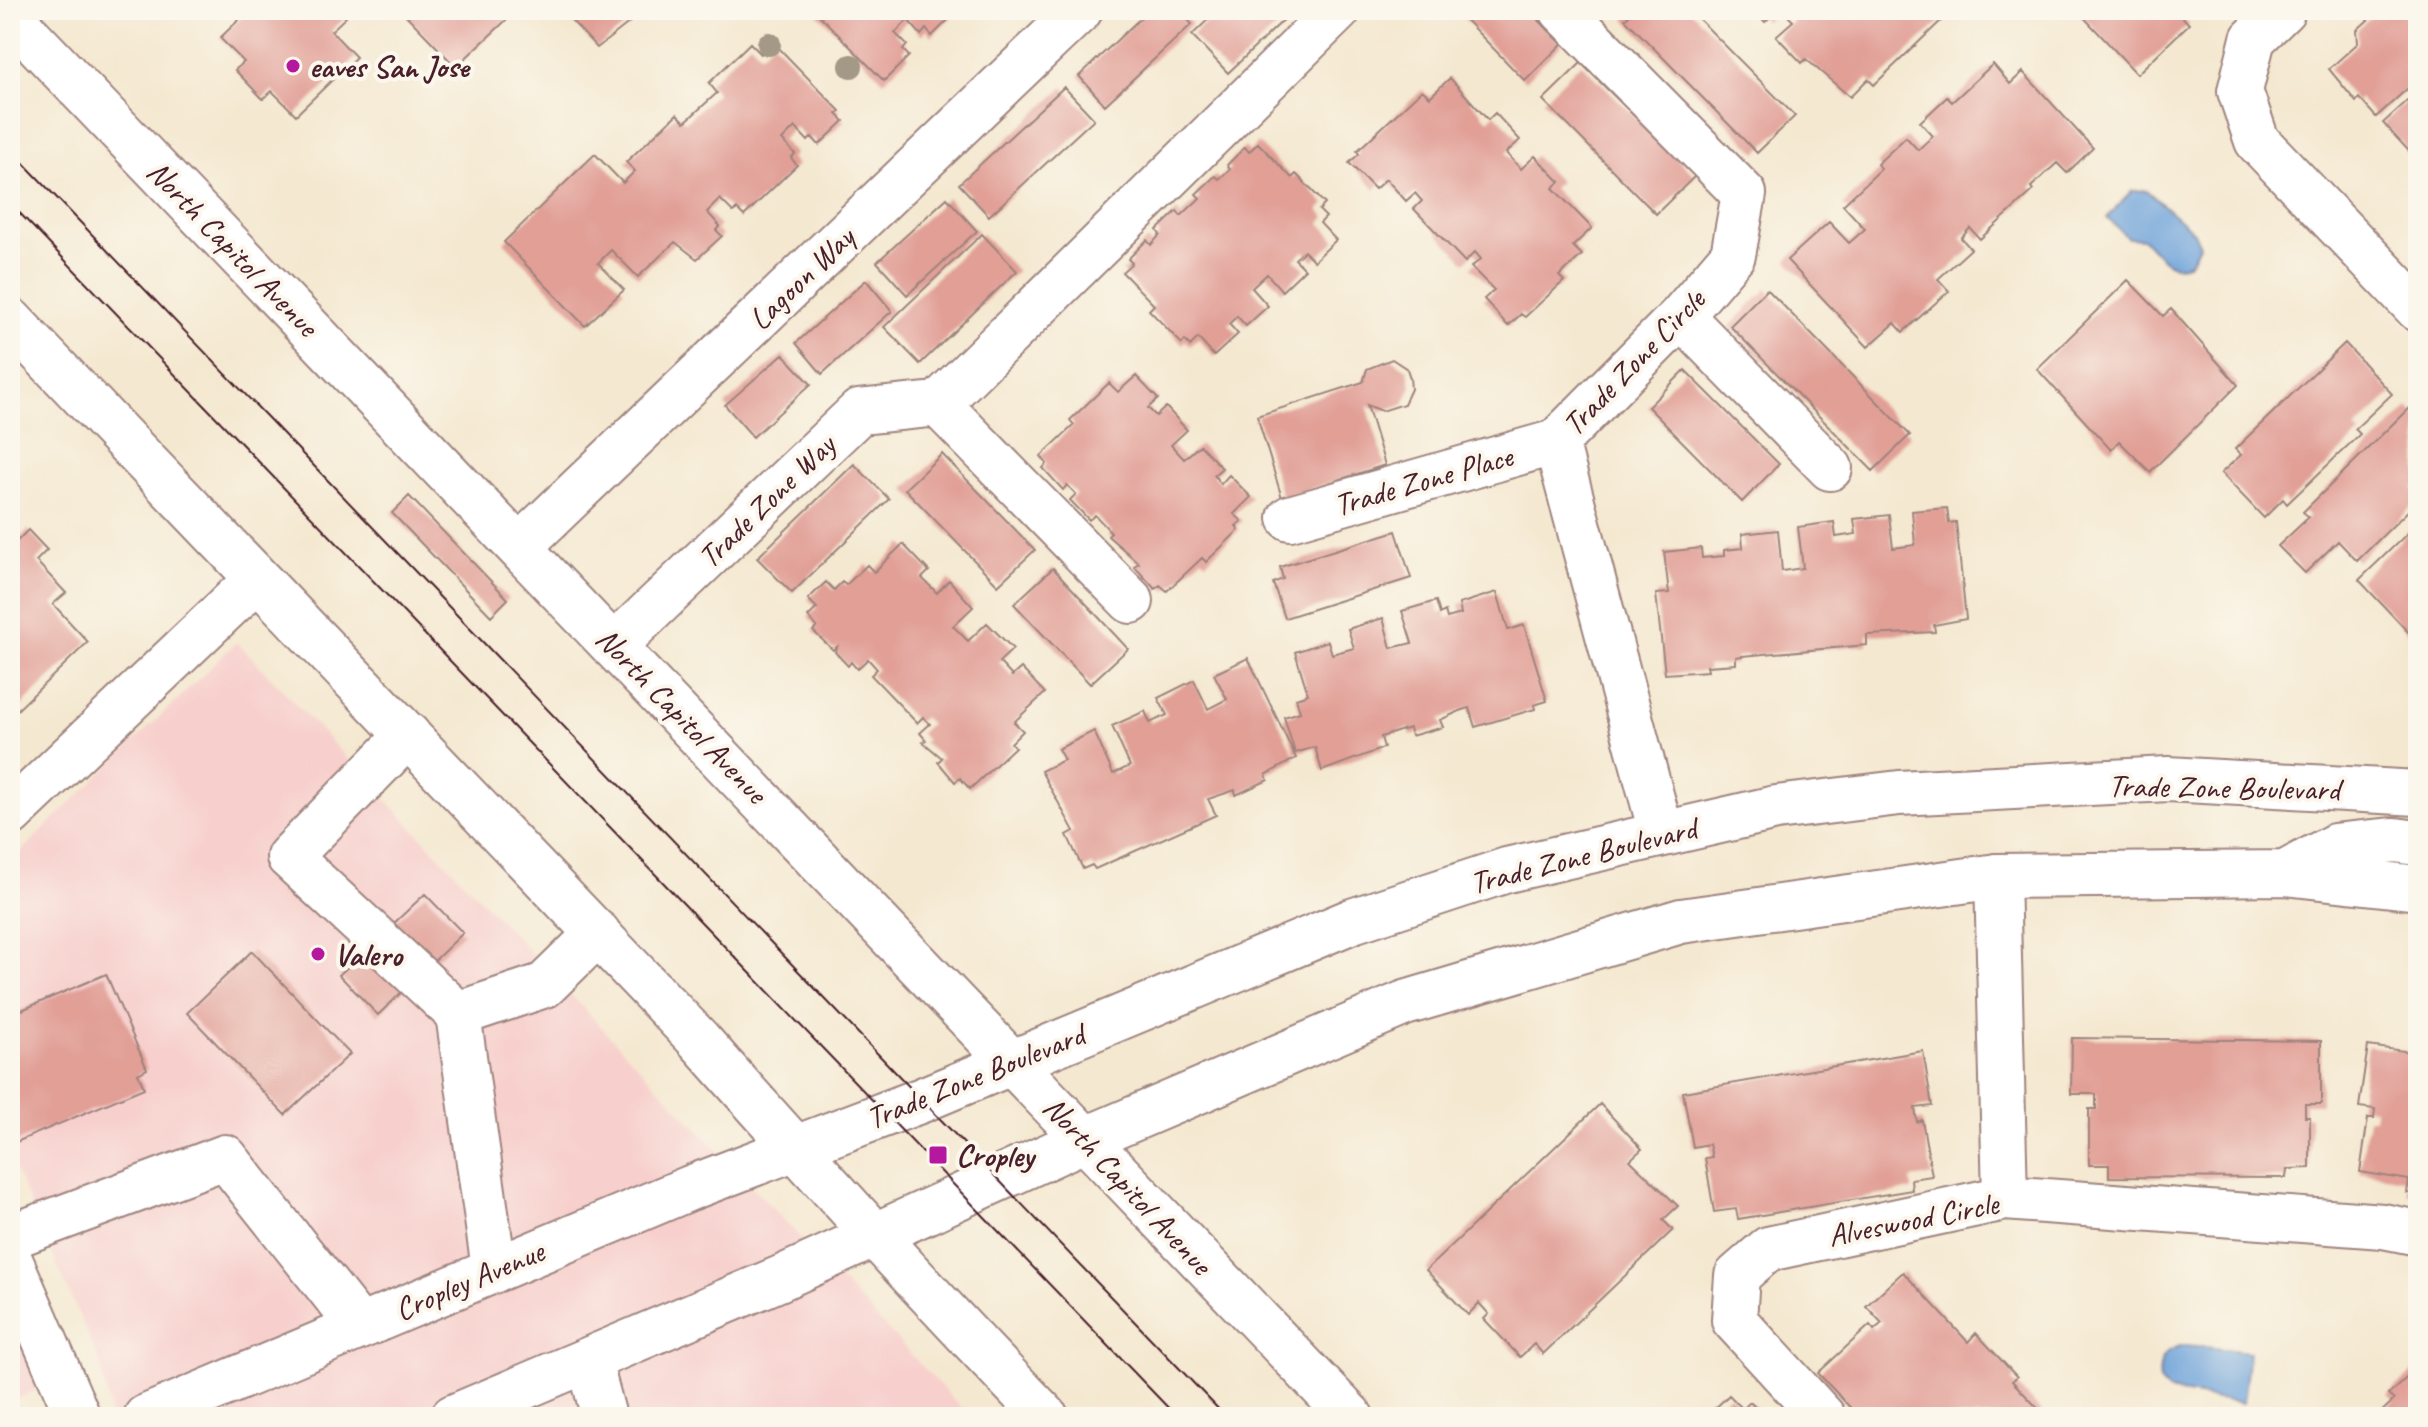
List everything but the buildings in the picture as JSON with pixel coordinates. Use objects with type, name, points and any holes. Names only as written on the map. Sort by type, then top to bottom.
[{"type":"main road","name":"Lagoon Way","points":[[520,546],[1080,10]]},
{"type":"main road","points":[[1131,601],[938,404],[1338,10]]},
{"type":"main road","name":"Trade Zone Circle","points":[[1562,10],[1744,194],[1733,255],[1681,316],[1556,442],[1661,832]]},
{"type":"main road","points":[[2283,10],[2253,39],[2240,91],[2257,141],[2418,309]]},
{"type":"main road","name":"North Capitol Avenue","points":[[10,16],[615,645],[1086,1139],[1176,1238],[1351,1417]]},
{"type":"main road","points":[[1681,316],[1830,468]]},
{"type":"main road","points":[[10,320],[598,933],[878,1235],[933,1300],[1046,1417]]},
{"type":"main road","name":"Trade Zone Way","points":[[615,645],[859,412],[938,404]]},
{"type":"main road","name":"Trade Zone Place","points":[[1290,518],[1556,442]]},
{"type":"main road","points":[[10,814],[257,579]]},
{"type":"main road","points":[[408,735],[289,857],[458,1014],[494,1269]]},
{"type":"main road","name":"Trade Zone Boulevard","points":[[794,1147],[910,1105],[1352,921],[1507,870],[1661,832],[1776,808],[1899,793],[2168,779],[2418,793]]},
{"type":"main road","points":[[2285,873],[2335,846],[2395,840],[2418,843]]},
{"type":"main road","points":[[453,1417],[589,1361],[878,1235],[1086,1139],[1405,1003],[1667,925],[1997,876],[2285,873],[2418,888]]},
{"type":"main road","points":[[1997,876],[2005,1198]]},
{"type":"main road","points":[[458,1014],[545,985],[598,933]]},
{"type":"main road","name":"Cropley Avenue","points":[[146,1417],[494,1269],[794,1147]]},
{"type":"main road","points":[[10,1237],[225,1157],[359,1326]]},
{"type":"main road","name":"Alveswood Circle","points":[[1823,1417],[1734,1320],[1737,1276],[1768,1249],[2005,1198],[2383,1226],[2418,1233]]},
{"type":"main road","points":[[10,1260],[28,1339],[78,1417]]},
{"type":"main road","points":[[589,1361],[604,1417]]},
{"type":"shaded area","points":[[237,642],[970,1417],[111,1417],[100,1363],[10,1158],[10,862]]},
{"type":"shaded area","points":[[10,1307],[47,1385],[10,1402]]},
{"type":"water","points":[[2146,190],[2194,232],[2199,245],[2190,263],[2170,263],[2143,239],[2128,238],[2107,218],[2132,191]]},
{"type":"water","points":[[2186,1345],[2249,1352],[2243,1403],[2168,1391],[2160,1381],[2161,1361],[2168,1352]]},
{"type":"tram line","points":[[10,149],[1226,1417]]},
{"type":"tram line","points":[[10,203],[1177,1417]]},
{"type":"place","name":"eaves San Jose","points":[[293,66]]},
{"type":"place","name":"Valero","points":[[318,954]]},
{"type":"place","name":"Cropley","points":[[938,1155]]}]
